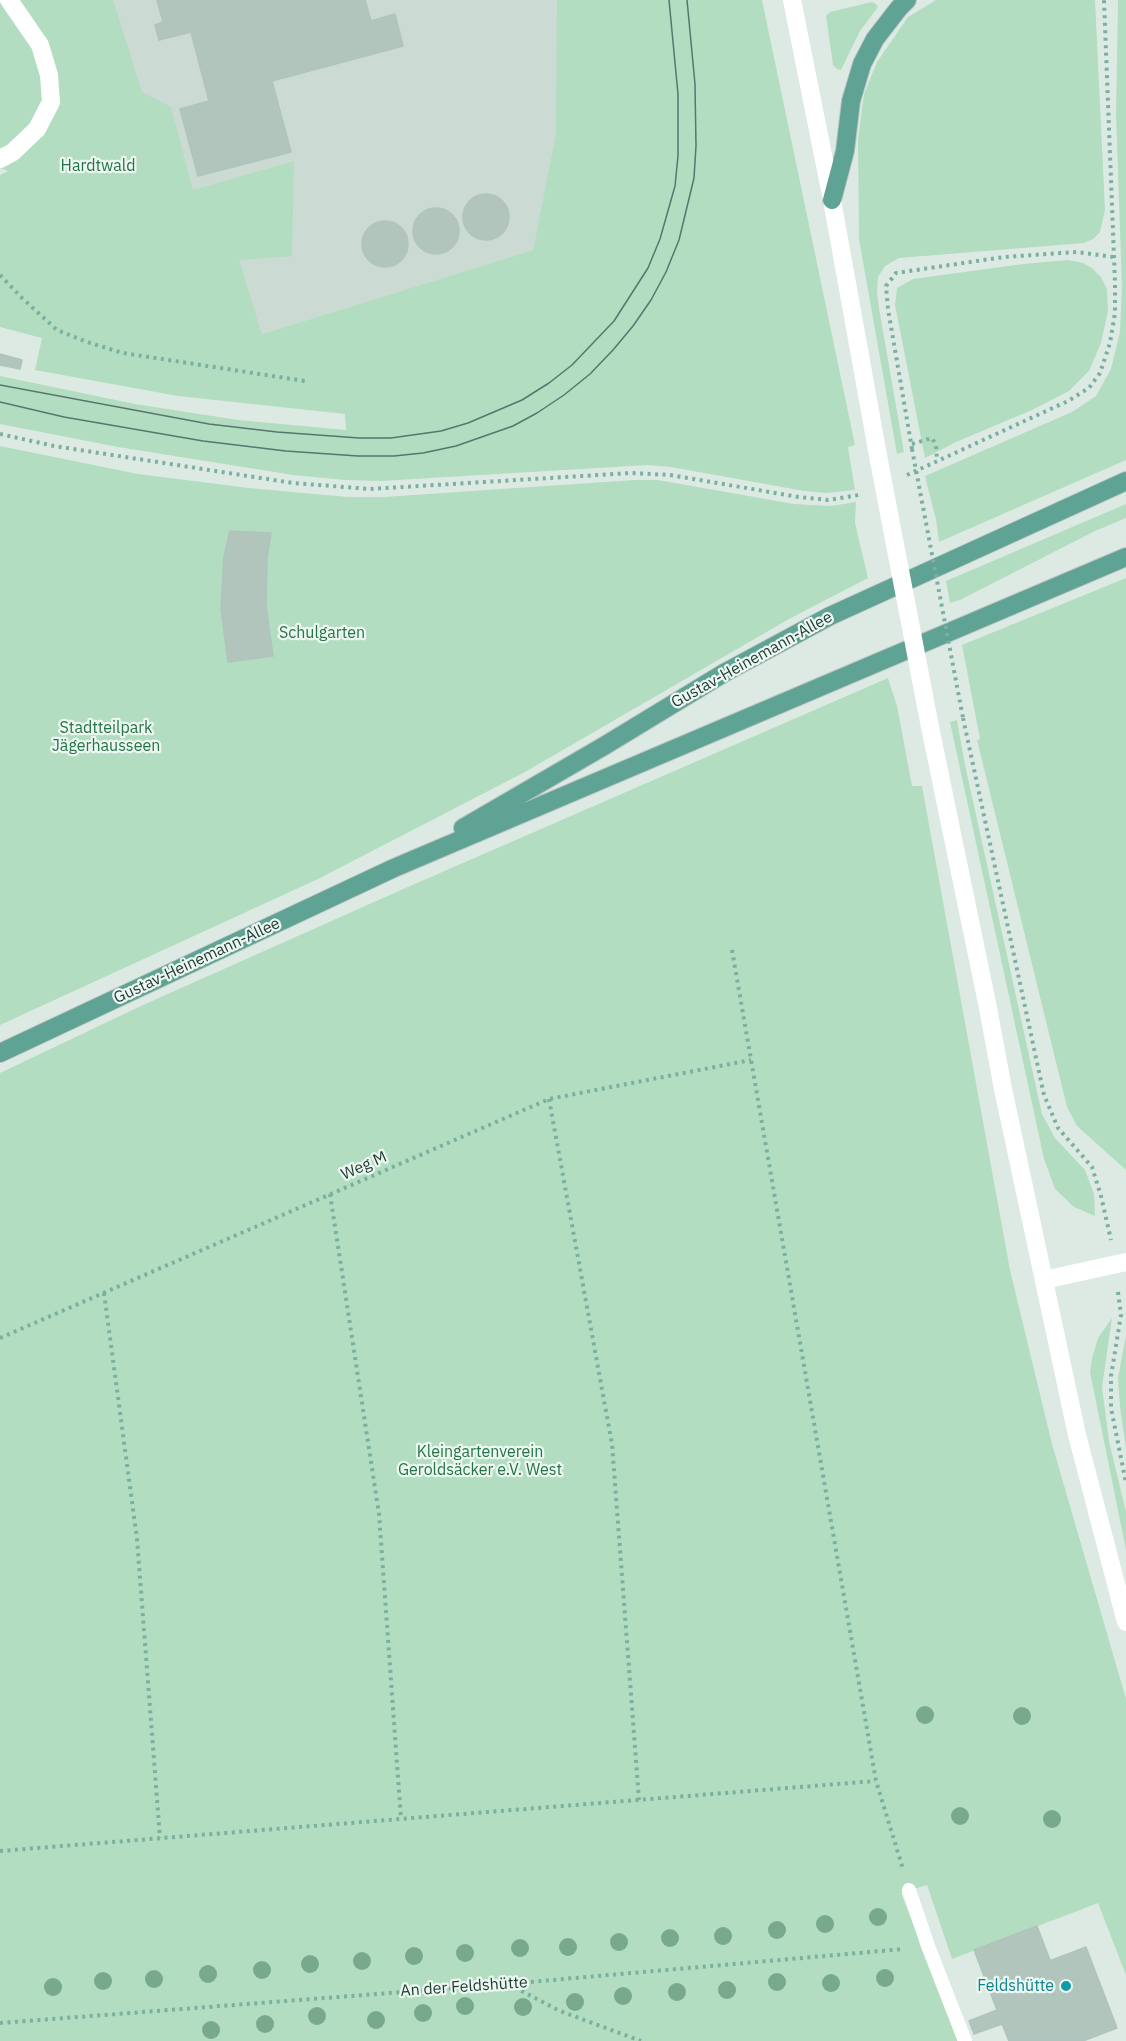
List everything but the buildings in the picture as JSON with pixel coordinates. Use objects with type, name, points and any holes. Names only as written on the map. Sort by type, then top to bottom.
[{"type":"main road","points":[[832,200],[844,151],[851,101],[862,64],[876,39],[907,0]]},
{"type":"main road","name":"Gustav-Heinemann-Allee","points":[[394,868],[604,746],[724,673],[830,616],[1126,482]]},
{"type":"main road","name":"Gustav-Heinemann-Allee","points":[[0,1053],[394,868],[1126,557]]},
{"type":"street","points":[[0,159],[13,152],[37,129],[51,102],[49,75],[40,45],[9,0]]},
{"type":"street","points":[[792,0],[832,200],[930,727],[1003,1089],[1077,1435],[1126,1622]]},
{"type":"street","points":[[1044,1280],[1121,1263]]},
{"type":"lane","points":[[909,1890],[928,1947],[965,2041]]},
{"type":"path","points":[[905,476],[1068,401],[1089,388],[1100,373],[1110,343],[1115,313],[1104,0]]},
{"type":"path","points":[[1113,257],[1077,252],[1004,257],[896,273],[886,286],[912,447],[963,718],[1044,1095],[1058,1128],[1092,1167],[1121,1263],[1121,1315],[1111,1376],[1111,1408],[1126,1483]]},
{"type":"path","points":[[0,275],[57,330],[87,342],[123,353],[305,381]]},
{"type":"path","points":[[0,434],[54,446],[281,481],[370,489],[631,473],[670,475],[828,500],[864,493]]},
{"type":"path","points":[[912,447],[932,438],[936,445],[937,461]]},
{"type":"path","points":[[732,950],[876,1781],[909,1890]]},
{"type":"path","name":"Weg M","points":[[0,1338],[549,1099],[752,1060]]},
{"type":"path","points":[[549,1099],[612,1444],[639,1800]]},
{"type":"path","points":[[330,1194],[379,1514],[401,1819]]},
{"type":"path","points":[[104,1293],[137,1539],[160,1838]]},
{"type":"path","points":[[0,1851],[876,1781]]},
{"type":"path","name":"An der Feldshütte","points":[[0,2023],[507,1984],[928,1947]]},
{"type":"path","points":[[507,1984],[560,2011],[641,2041]]},
{"type":"shaded area","points":[[53,0],[557,0],[557,134],[533,250],[262,334],[238,259]]},
{"type":"green space","name":"Hardtwald","points":[[0,0],[113,0],[142,92],[171,107],[193,190],[294,161],[292,256],[239,260],[262,334],[533,250],[556,134],[557,0],[762,0],[855,445],[848,447],[855,490],[826,493],[804,491],[671,467],[648,465],[381,481],[344,480],[293,475],[118,447],[0,424],[0,376],[135,404],[238,420],[346,430],[345,414],[178,396],[35,370],[42,338],[0,327],[0,175],[8,171],[0,168]]},
{"type":"green space","points":[[936,0],[1095,0],[1105,210],[1100,232],[1093,239],[1084,243],[899,258],[885,266],[878,277],[877,292],[904,452],[897,454],[859,239],[858,139],[864,94],[877,62],[908,17]]},
{"type":"green space","points":[[1118,0],[1126,0],[1126,460],[939,542],[925,476],[1072,412],[1096,396],[1111,369],[1120,332],[1122,288],[1116,114]]},
{"type":"green space","points":[[872,2],[878,7],[860,31],[841,70],[837,69],[833,65],[826,16],[830,12]]},
{"type":"green space","points":[[1068,260],[1083,263],[1092,268],[1101,277],[1107,289],[1108,311],[1101,343],[1089,371],[1069,391],[925,458],[895,305],[897,288],[913,279]]},
{"type":"green space","points":[[0,446],[138,474],[249,488],[348,497],[384,497],[658,480],[794,504],[831,506],[856,502],[855,523],[868,578],[789,619],[525,772],[318,879],[0,1025]]},
{"type":"green space","points":[[1126,504],[1126,518],[950,603],[946,581]]},
{"type":"green space","points":[[1126,578],[1126,1170],[1077,1126],[1067,1107],[977,740],[980,739],[962,645]]},
{"type":"green space","name":"Kleingartenverein Geroldsäcker e.V. West","points":[[888,678],[897,706],[912,786],[922,786],[1010,1270],[1052,1444],[1126,1699],[1126,1975],[1098,1903],[952,1959],[927,1885],[901,1893],[960,2041],[0,2041],[0,1073],[143,1005],[410,886]]},
{"type":"green space","points":[[957,720],[1042,1114],[1055,1138],[1085,1170],[1094,1194],[1095,1216],[1074,1207],[1055,1189],[1044,1159],[950,722]]},
{"type":"green space","points":[[1112,1318],[1102,1387],[1109,1441],[1126,1512],[1126,1550],[1090,1372],[1098,1338]]},
{"type":"green space","points":[[1126,1335],[1126,1449],[1118,1378]]},
{"type":"tram line","points":[[0,385],[209,424],[359,438],[391,438],[441,431],[468,423],[522,400],[572,365],[614,321],[648,268],[660,239],[675,186],[678,156],[678,94],[669,0]]},
{"type":"tram line","points":[[0,402],[64,417],[203,441],[286,451],[358,456],[394,456],[456,446],[513,426],[537,413],[590,374],[633,326],[651,300],[666,272],[679,240],[694,178],[696,146],[695,84],[687,0]]},
{"type":"place","name":"Feldshütte","points":[[1066,1986]]},
{"type":"park label","name":"Schulgarten","points":[[322,633]]},
{"type":"park label","name":"Stadtteilpark Jägerhausseen","points":[[106,737]]}]
